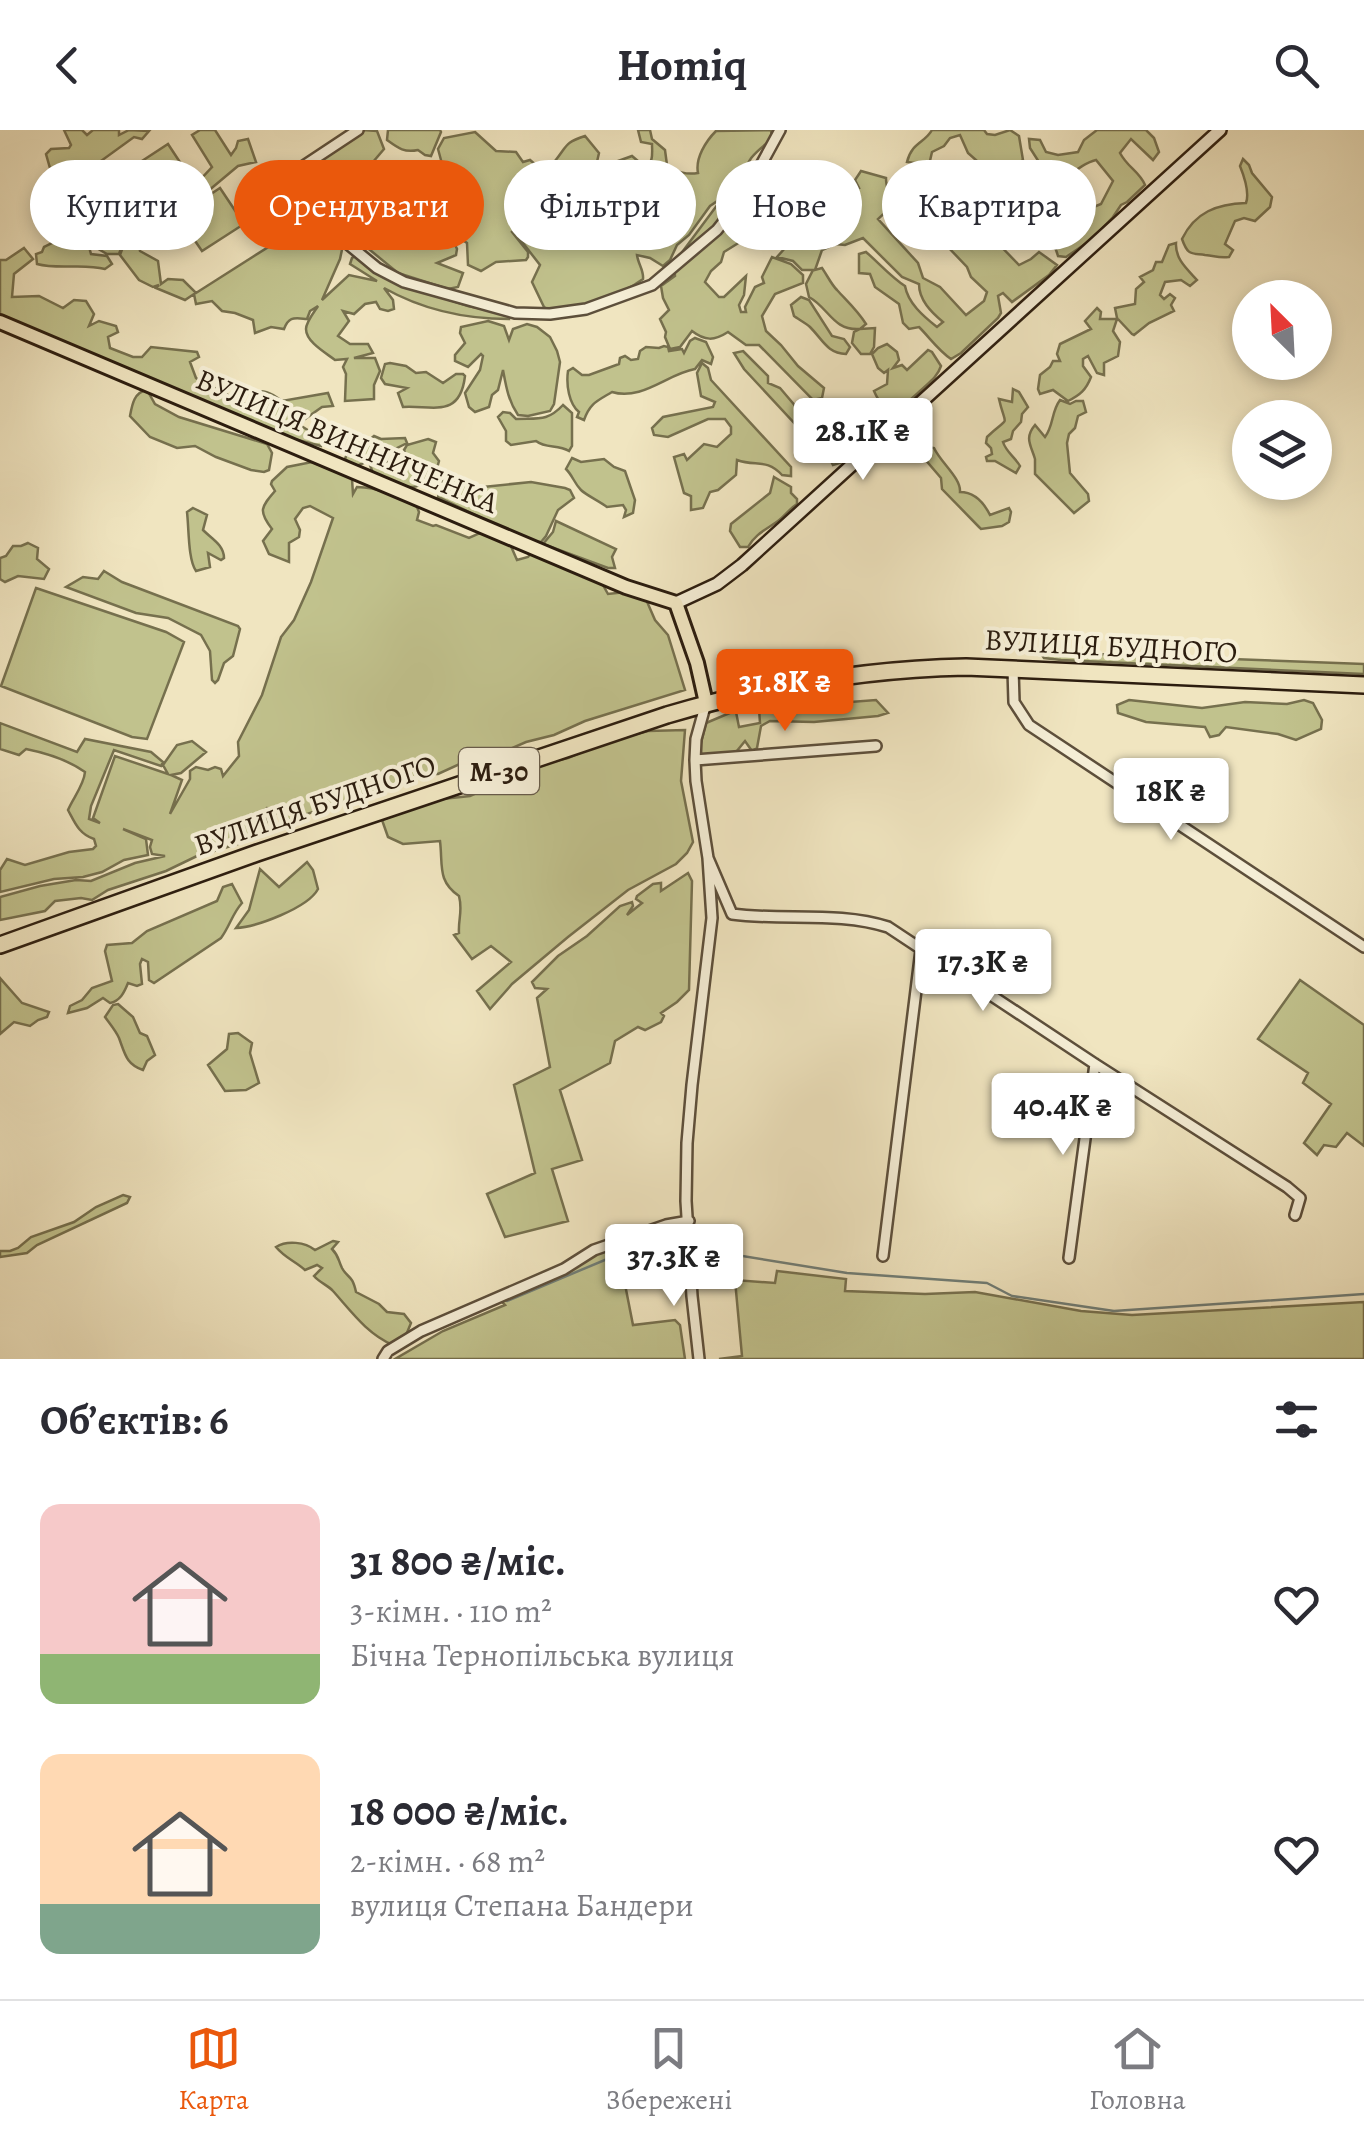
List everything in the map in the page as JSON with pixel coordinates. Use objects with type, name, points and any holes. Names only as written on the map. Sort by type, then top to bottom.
[{"type":"highway","name":"ВУЛИЦЯ БУДНОГО","points":[[0,945],[441,790],[706,704],[792,684],[920,668],[1364,685]]},
{"type":"main road","points":[[706,704],[697,663],[676,603],[718,584],[742,565],[1220,130]]},
{"type":"main road","name":"ВУЛИЦЯ ВИННИЧЕНКА","points":[[0,322],[626,587],[676,603]]},
{"type":"street","points":[[358,130],[290,175],[337,235],[377,268],[404,282],[515,312],[561,313],[586,309],[652,286],[717,230],[744,196],[780,130]]},
{"type":"street","points":[[1013,669],[1014,702],[1029,724],[1364,947]]},
{"type":"street","points":[[698,1359],[686,1201],[692,1086],[712,918],[695,760],[696,739],[706,704]]},
{"type":"street","points":[[695,760],[876,746]]},
{"type":"street","points":[[708,858],[732,914],[866,920],[888,927],[1287,1187],[1300,1198],[1295,1214]]},
{"type":"street","points":[[884,1256],[921,950]]},
{"type":"street","points":[[1069,1258],[1095,1064]]},
{"type":"street","points":[[383,1359],[388,1351],[422,1331],[564,1268],[594,1250],[689,1221]]},
{"type":"green space","points":[[64,130],[82,130],[87,135],[93,130],[119,130],[119,135],[129,130],[149,131],[142,139],[134,137],[102,160],[48,160],[46,154],[51,149],[71,145]]},
{"type":"green space","points":[[200,130],[215,130],[231,155],[238,141],[248,139],[255,160],[234,160],[234,169],[214,186],[214,160],[208,160],[192,135]]},
{"type":"green space","points":[[363,130],[377,131],[384,149],[375,160],[316,160]]},
{"type":"green space","points":[[388,130],[441,132],[431,156],[398,147],[387,140]]},
{"type":"green space","points":[[638,130],[650,130],[652,139],[665,150],[666,160],[651,160],[652,144],[641,142]]},
{"type":"green space","points":[[771,130],[772,139],[750,160],[716,160],[716,202],[696,225],[698,162],[716,131]]},
{"type":"green space","points":[[932,130],[984,130],[995,135],[1010,130],[1019,136],[1023,160],[976,160],[960,135],[932,152],[930,160],[908,160],[912,150]]},
{"type":"green space","points":[[1097,130],[1146,130],[1159,152],[1153,160],[1131,139],[1120,153],[1145,185],[1121,205],[1096,235],[1096,206],[1113,181],[1096,160],[1038,160],[1029,139],[1040,140],[1046,152],[1058,155],[1078,152],[1084,140]]},
{"type":"green space","points":[[475,132],[496,151],[516,152],[522,160],[504,160],[504,250],[526,250],[526,260],[496,262],[481,271],[468,265],[467,250],[484,250],[484,160],[441,160],[438,149],[444,138]]},
{"type":"green space","points":[[585,136],[599,153],[597,160],[556,160],[567,145]]},
{"type":"green space","points":[[168,144],[179,160],[143,160]]},
{"type":"green space","points":[[1243,159],[1272,197],[1270,207],[1255,221],[1235,221],[1225,244],[1233,250],[1229,257],[1190,253],[1182,239],[1193,222],[1216,208],[1246,203],[1247,189],[1240,166]]},
{"type":"green space","points":[[862,171],[882,177],[882,215],[878,219],[882,223],[882,250],[906,250],[918,263],[923,278],[940,287],[966,315],[984,301],[987,292],[951,250],[1004,250],[1019,265],[1039,252],[1057,265],[1012,302],[1003,293],[998,296],[998,318],[951,359],[919,327],[909,329],[903,323],[899,304],[875,287],[870,274],[859,273],[859,254],[866,252],[905,286],[922,314],[937,327],[943,322],[923,300],[919,284],[902,277],[863,238]]},
{"type":"green space","points":[[220,188],[234,209],[234,230],[214,243],[214,192]]},
{"type":"green space","points":[[716,207],[716,250],[727,250],[705,282],[719,297],[724,297],[746,276],[741,312],[746,312],[755,287],[764,283],[762,277],[772,257],[791,264],[803,275],[803,283],[775,294],[762,316],[766,331],[824,388],[822,398],[813,400],[759,345],[746,345],[728,332],[710,339],[692,331],[680,347],[670,349],[660,319],[669,310],[661,286],[675,276],[674,263],[684,250],[696,250],[696,234]]},
{"type":"green space","points":[[1176,243],[1180,259],[1197,280],[1190,286],[1181,280],[1165,282],[1160,295],[1164,299],[1170,294],[1175,298],[1171,305],[1174,311],[1134,335],[1117,318],[1115,308],[1135,304],[1136,289],[1144,282],[1140,277],[1153,270],[1156,262],[1162,262],[1169,245]]},
{"type":"green space","points":[[24,248],[33,259],[14,274],[12,297],[39,296],[63,308],[74,300],[86,301],[94,314],[89,326],[99,321],[116,326],[118,332],[108,337],[110,348],[133,357],[142,357],[151,347],[197,352],[199,357],[190,362],[196,378],[249,406],[259,407],[249,393],[254,392],[267,392],[282,401],[328,393],[333,406],[322,407],[298,424],[322,439],[321,446],[290,438],[91,358],[0,314],[0,260]]},
{"type":"green space","points":[[90,250],[91,254],[107,256],[112,264],[105,269],[37,264],[36,254]]},
{"type":"green space","points":[[100,250],[120,250],[119,254]]},
{"type":"green space","points":[[122,250],[140,250],[158,261],[161,284],[168,279],[183,280],[196,293],[264,250],[342,250],[322,300],[349,275],[377,281],[350,264],[356,256],[401,284],[468,306],[509,314],[509,319],[445,312],[384,288],[394,309],[380,309],[376,302],[365,304],[354,314],[343,311],[349,321],[338,336],[350,344],[368,344],[373,353],[354,358],[375,358],[380,371],[374,399],[345,401],[343,367],[347,359],[335,360],[307,334],[307,323],[318,306],[307,319],[292,319],[284,329],[271,327],[255,333],[253,320],[222,311],[212,301],[196,304],[194,294],[185,300],[156,288],[159,285],[153,287],[139,280],[120,255]]},
{"type":"green space","points":[[370,250],[457,250],[456,255],[437,263],[463,273],[458,287],[448,289],[398,273]]},
{"type":"green space","points":[[528,250],[675,250],[663,266],[637,255],[643,279],[633,286],[589,304],[553,312],[544,307],[532,282],[540,265]]},
{"type":"green space","points":[[783,250],[822,250],[815,270],[822,268],[866,324],[851,329],[837,323],[809,297],[806,284],[813,270],[802,270],[793,261],[777,257]]},
{"type":"green space","points":[[1056,250],[1076,250],[1066,257],[1058,256]]},
{"type":"green space","points":[[801,297],[809,300],[832,336],[844,339],[850,347],[846,354],[830,348],[794,316],[791,305]]},
{"type":"green space","points":[[1097,308],[1100,319],[1117,319],[1113,331],[1120,342],[1118,356],[1104,363],[1104,375],[1097,373],[1088,356],[1083,359],[1091,377],[1082,392],[1068,401],[1053,390],[1040,394],[1040,375],[1053,361],[1060,361],[1060,344],[1091,329],[1085,321]]},
{"type":"green space","points":[[488,321],[504,326],[509,340],[513,329],[527,324],[550,337],[560,362],[550,411],[518,415],[503,370],[489,407],[475,412],[469,407],[465,393],[480,370],[483,356],[468,367],[455,361],[465,343],[461,327]]},
{"type":"green space","points":[[875,328],[870,354],[861,354],[852,343],[854,332]]},
{"type":"green space","points":[[695,338],[706,342],[713,357],[711,364],[702,360],[695,369],[634,393],[612,392],[592,406],[584,420],[577,417],[579,412],[569,394],[568,371],[573,368],[589,375],[619,364],[625,356],[638,359],[646,347],[664,346],[669,351],[682,349],[684,353]]},
{"type":"green space","points":[[887,344],[897,352],[899,360],[893,368],[902,365],[907,370],[928,350],[941,366],[929,383],[895,409],[884,406],[874,391],[887,384],[888,370],[884,373],[878,368],[872,354]]},
{"type":"green space","points":[[743,351],[768,376],[768,383],[780,388],[803,415],[814,421],[817,437],[810,440],[744,369],[734,353]]},
{"type":"green space","points":[[702,363],[711,380],[791,467],[791,476],[766,465],[737,460],[736,475],[710,492],[703,508],[691,510],[691,496],[684,493],[674,457],[684,454],[687,460],[704,444],[717,447],[731,434],[731,427],[725,419],[708,419],[668,437],[654,435],[652,428],[663,417],[713,407],[715,402],[701,396],[697,373]]},
{"type":"green space","points":[[385,364],[416,373],[426,372],[443,383],[463,374],[462,390],[457,399],[443,407],[403,407],[398,393],[407,388],[385,384],[381,378]]},
{"type":"green space","points":[[1013,389],[1028,407],[1011,439],[1003,442],[1020,466],[1016,473],[995,461],[987,461],[986,457],[992,454],[987,437],[1005,421],[999,399],[1012,402]]},
{"type":"green space","points":[[147,390],[155,404],[179,417],[267,444],[272,453],[269,470],[251,470],[195,446],[177,448],[150,437],[130,416],[136,396]]},
{"type":"green space","points":[[1060,400],[1070,404],[1083,401],[1086,412],[1078,416],[1067,443],[1070,473],[1088,494],[1089,501],[1074,513],[1035,474],[1029,442],[1035,425],[1045,437]]},
{"type":"green space","points":[[871,402],[884,420],[880,428],[857,443],[846,461],[833,465],[822,444],[844,439],[832,427],[829,417],[837,412],[848,421]]},
{"type":"green space","points":[[563,405],[572,413],[569,451],[536,441],[511,445],[506,441],[506,431],[498,417],[503,412],[516,419],[542,418]]},
{"type":"green space","points":[[374,436],[405,438],[407,443],[354,467],[345,459],[352,440],[368,441]]},
{"type":"green space","points":[[428,439],[436,442],[433,453],[439,461],[435,475],[425,482],[416,487],[403,486],[373,473],[370,465],[380,460],[403,466],[407,445]]},
{"type":"green space","points":[[934,448],[954,476],[960,492],[978,499],[990,515],[1009,508],[1009,522],[981,529],[942,489],[941,478],[922,452]]},
{"type":"green space","points":[[572,458],[581,462],[604,459],[625,471],[635,500],[633,513],[624,517],[623,505],[607,507],[581,490],[566,469]]},
{"type":"green space","points":[[312,462],[352,479],[353,494],[357,487],[373,489],[417,507],[417,520],[469,538],[482,532],[510,544],[517,560],[533,551],[599,578],[608,594],[626,592],[645,597],[655,620],[668,635],[685,690],[290,820],[267,808],[264,831],[241,843],[108,890],[92,900],[55,901],[45,911],[0,920],[0,897],[40,886],[91,881],[165,856],[152,854],[152,840],[123,829],[146,839],[148,855],[83,877],[54,879],[0,892],[0,870],[7,859],[25,865],[96,846],[94,839],[78,828],[68,810],[85,772],[41,753],[26,749],[19,755],[0,749],[0,723],[77,752],[85,739],[151,752],[163,762],[161,766],[114,750],[91,806],[89,819],[100,823],[93,818],[115,756],[168,774],[163,765],[177,745],[192,741],[206,752],[181,773],[171,775],[182,780],[170,814],[190,779],[190,771],[196,767],[215,767],[221,769],[223,776],[239,756],[238,742],[262,695],[281,637],[294,620],[311,582],[333,518],[310,506],[303,508],[295,519],[300,530],[299,537],[289,543],[289,562],[269,554],[263,541],[272,529],[263,509],[275,491],[272,481],[287,467]]},
{"type":"green space","points":[[448,475],[473,488],[531,482],[565,488],[574,498],[558,510],[541,542],[531,542],[438,497]]},
{"type":"green space","points":[[774,477],[791,487],[797,504],[748,547],[740,547],[730,531],[731,524],[770,493]]},
{"type":"green space","points":[[193,508],[207,515],[203,530],[220,546],[224,558],[208,553],[210,567],[196,571],[190,552],[187,512]]},
{"type":"green space","points":[[556,521],[616,549],[612,557],[615,568],[543,544]]},
{"type":"green space","points":[[28,543],[38,548],[37,559],[49,569],[44,579],[0,579],[0,558],[13,546]]},
{"type":"green space","points":[[104,571],[122,582],[238,626],[233,656],[224,663],[218,680],[212,680],[210,651],[201,635],[168,618],[136,613],[66,587],[83,577],[98,579]]},
{"type":"green space","points":[[36,588],[166,632],[184,642],[147,739],[132,737],[1,686]]},
{"type":"green space","points":[[1040,652],[1364,664],[1364,674],[1061,660],[1044,658]]},
{"type":"green space","points":[[876,700],[888,713],[814,722],[770,721],[761,726],[757,748],[752,751],[745,741],[736,752],[701,755],[699,751],[706,723],[732,712],[736,712],[739,727],[760,723],[759,709]]},
{"type":"green space","points":[[1129,700],[1202,708],[1304,700],[1313,703],[1322,720],[1321,729],[1296,740],[1226,727],[1219,735],[1210,737],[1205,727],[1146,722],[1118,713],[1117,705]]},
{"type":"green space","points":[[685,730],[681,781],[693,842],[687,853],[676,864],[628,890],[568,937],[512,984],[490,1009],[477,991],[511,962],[491,946],[472,959],[454,935],[459,933],[460,901],[444,878],[440,841],[403,844],[388,837],[382,820],[433,800],[470,796],[508,779],[518,779],[533,766],[568,758],[605,742],[648,731]]},
{"type":"green space","points":[[307,862],[318,889],[312,896],[281,915],[236,928],[249,910],[260,869],[279,887]]},
{"type":"green space","points":[[688,873],[692,881],[689,990],[661,1013],[661,1022],[645,1030],[638,1027],[615,1041],[610,1063],[560,1090],[582,1160],[552,1169],[568,1221],[505,1237],[487,1194],[535,1173],[514,1085],[550,1067],[537,998],[547,989],[535,988],[532,982],[620,906],[632,902],[627,915],[642,903],[637,896],[653,884],[661,883],[661,891]]},
{"type":"green space","points":[[232,884],[242,903],[221,938],[154,983],[149,980],[148,962],[142,959],[142,984],[128,983],[113,1002],[103,998],[68,1013],[70,1006],[92,988],[112,981],[107,945],[132,943],[147,931],[217,901],[223,887]]},
{"type":"green space","points":[[0,978],[22,1003],[49,1012],[47,1017],[30,1026],[14,1022],[0,1034]]},
{"type":"green space","points":[[1300,980],[1364,1025],[1364,1146],[1347,1133],[1336,1147],[1324,1145],[1317,1155],[1304,1143],[1331,1104],[1303,1083],[1308,1073],[1258,1039]]},
{"type":"green space","points":[[118,1004],[133,1017],[140,1033],[147,1036],[155,1055],[143,1070],[130,1061],[105,1017]]},
{"type":"green space","points":[[238,1033],[252,1043],[250,1053],[259,1083],[246,1090],[225,1091],[208,1065],[227,1049],[229,1034]]},
{"type":"green space","points":[[123,1195],[130,1197],[127,1203],[27,1253],[0,1257],[0,1251],[18,1248],[31,1237],[74,1222]]},
{"type":"green space","points":[[645,1232],[656,1236],[659,1245],[608,1267],[621,1264],[633,1325],[675,1320],[680,1325],[685,1359],[395,1359],[443,1331],[505,1305],[501,1301],[505,1296]]},
{"type":"green space","points":[[338,1242],[332,1249],[356,1292],[387,1312],[404,1314],[411,1323],[404,1340],[393,1345],[375,1335],[314,1276],[322,1268],[317,1265],[305,1270],[276,1247],[296,1243],[315,1250]]},
{"type":"green space","points":[[777,1271],[846,1279],[845,1291],[975,1292],[1081,1311],[1132,1315],[1364,1302],[1364,1359],[719,1359],[742,1356],[735,1280],[775,1283]]},
{"type":"waterway","points":[[507,1301],[643,1244],[685,1246]]},
{"type":"waterway","points":[[693,1248],[847,1273],[987,1283],[1012,1296],[1114,1311],[1364,1294]]}]
